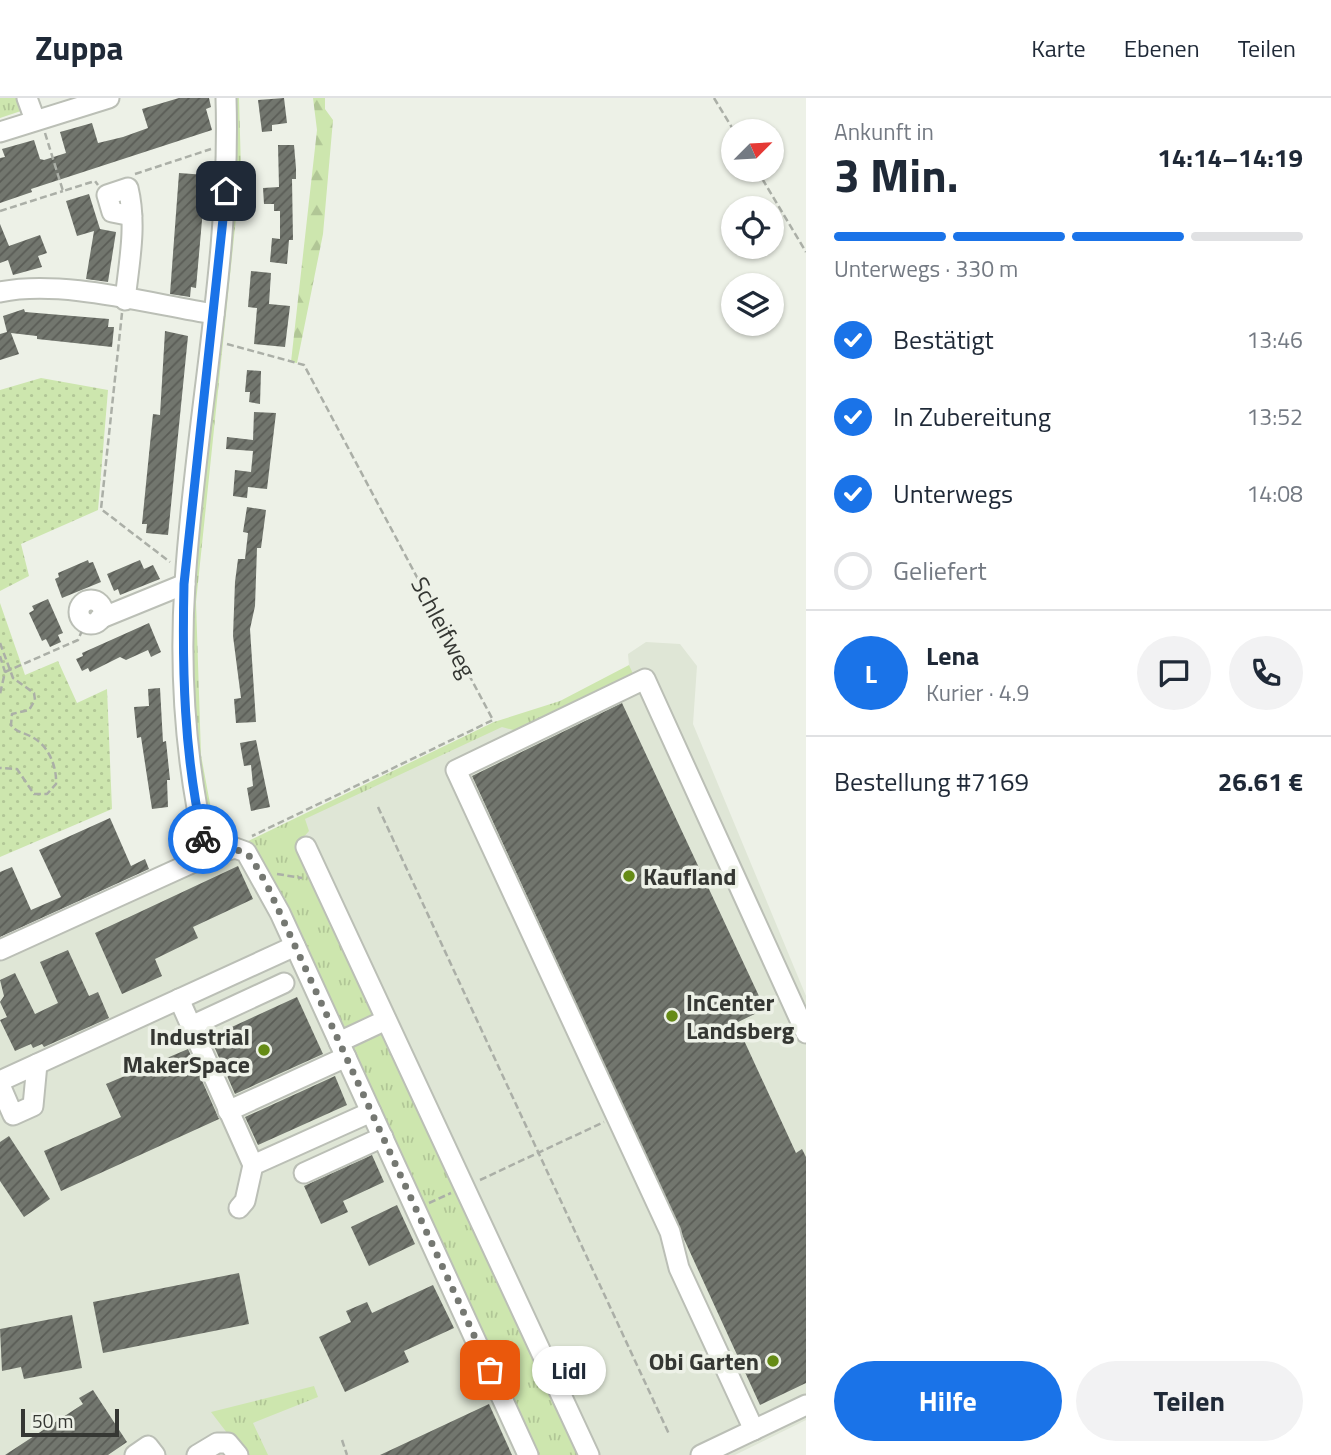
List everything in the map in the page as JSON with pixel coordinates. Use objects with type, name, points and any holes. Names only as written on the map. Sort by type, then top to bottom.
[{"type":"street","points":[[27,98],[38,119]]},
{"type":"street","points":[[0,132],[109,98]]},
{"type":"street","points":[[206,856],[197,814],[186,708],[183,647],[185,579],[214,314],[228,144],[226,98]]},
{"type":"street","points":[[125,300],[132,216],[128,188],[107,195],[112,212],[132,216]]},
{"type":"street","points":[[0,292],[26,286],[60,288],[214,314]]},
{"type":"street","points":[[92,621],[185,579]]},
{"type":"street","points":[[754,1430],[678,1268],[670,1231],[456,770],[645,679],[806,1033]]},
{"type":"street","points":[[306,847],[589,1455]]},
{"type":"street","points":[[0,950],[206,856],[235,848],[246,852],[260,873],[295,947],[528,1455]]},
{"type":"street","points":[[37,1064],[33,1106],[13,1115],[0,1083],[37,1064],[295,947]]},
{"type":"street","points":[[235,974],[247,1000]]},
{"type":"street","points":[[191,1026],[284,983]]},
{"type":"street","points":[[179,999],[253,1165],[245,1200],[239,1208]]},
{"type":"street","points":[[228,1111],[342,1049],[386,1020]]},
{"type":"street","points":[[253,1165],[370,1112]]},
{"type":"street","points":[[304,1173],[383,1137]]},
{"type":"street","points":[[701,1455],[806,1405]]},
{"type":"street","points":[[197,1455],[217,1443],[228,1443],[238,1455]]},
{"type":"street","points":[[135,1455],[148,1446],[155,1455]]},
{"type":"path","points":[[714,98],[727,119]]},
{"type":"path","points":[[38,119],[63,191]]},
{"type":"path","points":[[128,188],[136,172],[228,144]]},
{"type":"path","points":[[0,211],[95,181],[107,195]]},
{"type":"path","points":[[764,182],[806,252]]},
{"type":"path","points":[[125,300],[101,509],[185,579]]},
{"type":"path","name":"Schleifweg","points":[[210,340],[304,365],[493,720],[294,816],[235,848]]},
{"type":"path","points":[[5,672],[78,640],[92,621]]},
{"type":"path","points":[[0,643],[10,671],[19,683],[34,693],[35,700],[29,710],[12,715],[11,725],[18,732],[38,740],[45,748],[55,766],[56,784],[47,794],[34,794],[18,769],[0,768]]},
{"type":"path","points":[[0,656],[5,672],[0,694]]},
{"type":"path","points":[[378,807],[668,1434]]},
{"type":"path","points":[[260,873],[321,881]]},
{"type":"path","points":[[416,1209],[616,1116]]},
{"type":"path","points":[[342,1440],[347,1455]]},
{"type":"shaded area","points":[[646,642],[680,644],[697,666],[693,724],[806,996],[806,1420],[735,1455],[0,1455],[0,961],[222,861],[494,722],[538,711],[585,691],[629,666],[628,654]]},
{"type":"green space","points":[[0,98],[17,98],[21,111],[0,118]]},
{"type":"green space","points":[[233,98],[239,98],[241,170],[196,602],[201,755],[216,836],[226,843],[210,836],[204,811],[188,647]]},
{"type":"green space","points":[[313,98],[325,98],[325,109],[333,120],[323,234],[297,363],[291,362],[317,130]]},
{"type":"green space","points":[[41,378],[108,390],[98,510],[21,544],[29,576],[0,591],[0,390]]},
{"type":"green space","points":[[0,603],[25,675],[58,661],[77,703],[107,689],[112,809],[0,857]]},
{"type":"green space","points":[[629,665],[634,676],[517,731],[502,727],[305,819],[309,831],[301,840],[376,1015],[342,1032],[266,867],[259,855],[244,843],[494,722],[560,701]]},
{"type":"green space","points":[[381,1029],[580,1455],[537,1455],[347,1044]]},
{"type":"green space","points":[[314,1386],[318,1397],[253,1423],[268,1455],[244,1455],[211,1412]]},
{"type":"building","points":[[179,98],[209,98],[211,107],[206,109],[212,130],[31,189],[32,192],[0,203],[0,158],[5,157],[2,149],[34,140],[40,159],[44,160],[66,153],[60,132],[92,123],[98,143],[123,137],[148,128],[142,109]]},
{"type":"building","points":[[284,98],[287,123],[272,125],[272,131],[262,132],[258,100]]},
{"type":"building","points":[[278,145],[294,145],[296,168],[296,179],[292,179],[293,240],[289,240],[287,264],[270,262],[272,238],[280,239],[280,211],[274,211],[274,204],[264,204],[263,188],[279,187]]},
{"type":"building","points":[[179,173],[206,175],[196,288],[191,287],[190,297],[170,294]]},
{"type":"building","points":[[89,194],[100,229],[116,232],[108,282],[86,279],[94,231],[77,236],[66,201]]},
{"type":"building","points":[[0,224],[9,246],[40,235],[47,253],[38,256],[42,267],[13,275],[8,260],[0,263]]},
{"type":"building","points":[[251,271],[271,273],[269,304],[290,306],[285,347],[254,344],[257,308],[248,307]]},
{"type":"building","points":[[24,309],[25,312],[109,319],[108,327],[114,327],[112,347],[37,339],[37,336],[11,333],[19,354],[0,360],[0,334],[7,332],[3,316]]},
{"type":"building","points":[[165,331],[188,336],[168,535],[146,533],[147,524],[142,524],[153,414],[160,415]]},
{"type":"building","points":[[247,370],[261,371],[260,404],[249,402],[250,392],[245,392]]},
{"type":"building","points":[[254,412],[276,413],[267,489],[248,487],[247,498],[233,496],[235,470],[251,472],[253,451],[226,449],[227,437],[253,440]]},
{"type":"building","points":[[247,507],[266,510],[261,548],[257,548],[255,606],[250,629],[256,722],[236,723],[234,699],[241,698],[233,636],[235,582],[238,559],[245,559],[248,533],[243,532]]},
{"type":"building","points":[[88,560],[89,563],[93,562],[101,582],[62,598],[55,579],[59,577],[58,573]]},
{"type":"building","points":[[140,560],[144,569],[153,565],[160,579],[120,595],[118,589],[114,591],[107,574]]},
{"type":"building","points":[[48,599],[63,633],[58,635],[61,642],[50,647],[46,639],[42,641],[29,613],[34,610],[32,606]]},
{"type":"building","points":[[149,623],[161,652],[151,657],[148,650],[126,660],[120,657],[90,672],[88,668],[82,671],[76,659],[83,656],[82,653]]},
{"type":"building","points":[[160,688],[163,742],[166,741],[170,780],[167,780],[168,807],[152,809],[141,737],[137,738],[134,707],[149,706],[148,689]]},
{"type":"building","name":"InCenter Landsberg","points":[[622,703],[765,1009],[736,1023],[796,1153],[802,1149],[806,1157],[806,1383],[760,1405],[472,776]]},
{"type":"building","points":[[256,740],[270,807],[251,811],[247,788],[253,786],[251,765],[244,766],[240,743]]},
{"type":"building","points":[[110,818],[131,866],[145,859],[149,869],[0,937],[0,872],[12,867],[31,910],[61,897],[39,850]]},
{"type":"building","points":[[238,866],[253,899],[193,927],[198,938],[155,959],[162,976],[122,994],[95,933]]},
{"type":"building","points":[[68,950],[89,996],[98,992],[109,1018],[44,1047],[42,1044],[33,1048],[31,1044],[15,1051],[0,1020],[7,1017],[0,1002],[4,996],[0,980],[15,973],[35,1014],[58,1003],[40,962]]},
{"type":"building","name":"Industrial MakerSpace","points":[[297,997],[323,1054],[235,1094],[210,1037]]},
{"type":"building","points":[[188,1049],[219,1119],[61,1191],[44,1151],[121,1117],[106,1084]]},
{"type":"building","points":[[335,1076],[347,1105],[258,1145],[245,1117]]},
{"type":"building","points":[[9,1136],[50,1199],[24,1217],[0,1181],[0,1142]]},
{"type":"building","points":[[372,1155],[384,1182],[343,1201],[348,1212],[321,1224],[304,1186]]},
{"type":"building","points":[[397,1205],[415,1244],[369,1266],[351,1227]]},
{"type":"building","points":[[239,1273],[249,1324],[103,1353],[93,1302]]},
{"type":"building","points":[[433,1285],[454,1328],[404,1351],[409,1362],[345,1392],[319,1337],[351,1322],[346,1311],[367,1302],[372,1313]]},
{"type":"building","points":[[72,1315],[82,1368],[24,1379],[21,1367],[2,1371],[0,1329]]},
{"type":"building","points":[[93,1390],[127,1442],[108,1455],[5,1455],[83,1404],[79,1398]]},
{"type":"building","points":[[489,1404],[512,1455],[380,1455]]},
{"type":"way so far","points":[[203,839],[206,856],[235,848],[246,852],[267,885],[490,1370]]},
{"type":"place","name":"Kaufland","points":[[629,876]]},
{"type":"place","name":"InCenter Landsberg","points":[[672,1016]]},
{"type":"place","name":"Industrial MakerSpace","points":[[264,1050]]},
{"type":"place","name":"Obi Garten","points":[[773,1361]]},
{"type":"place","name":"Lidl","points":[[490,1370]]},
{"type":"route","points":[[203,839],[197,814],[186,708],[184,584],[226,191]]}]
